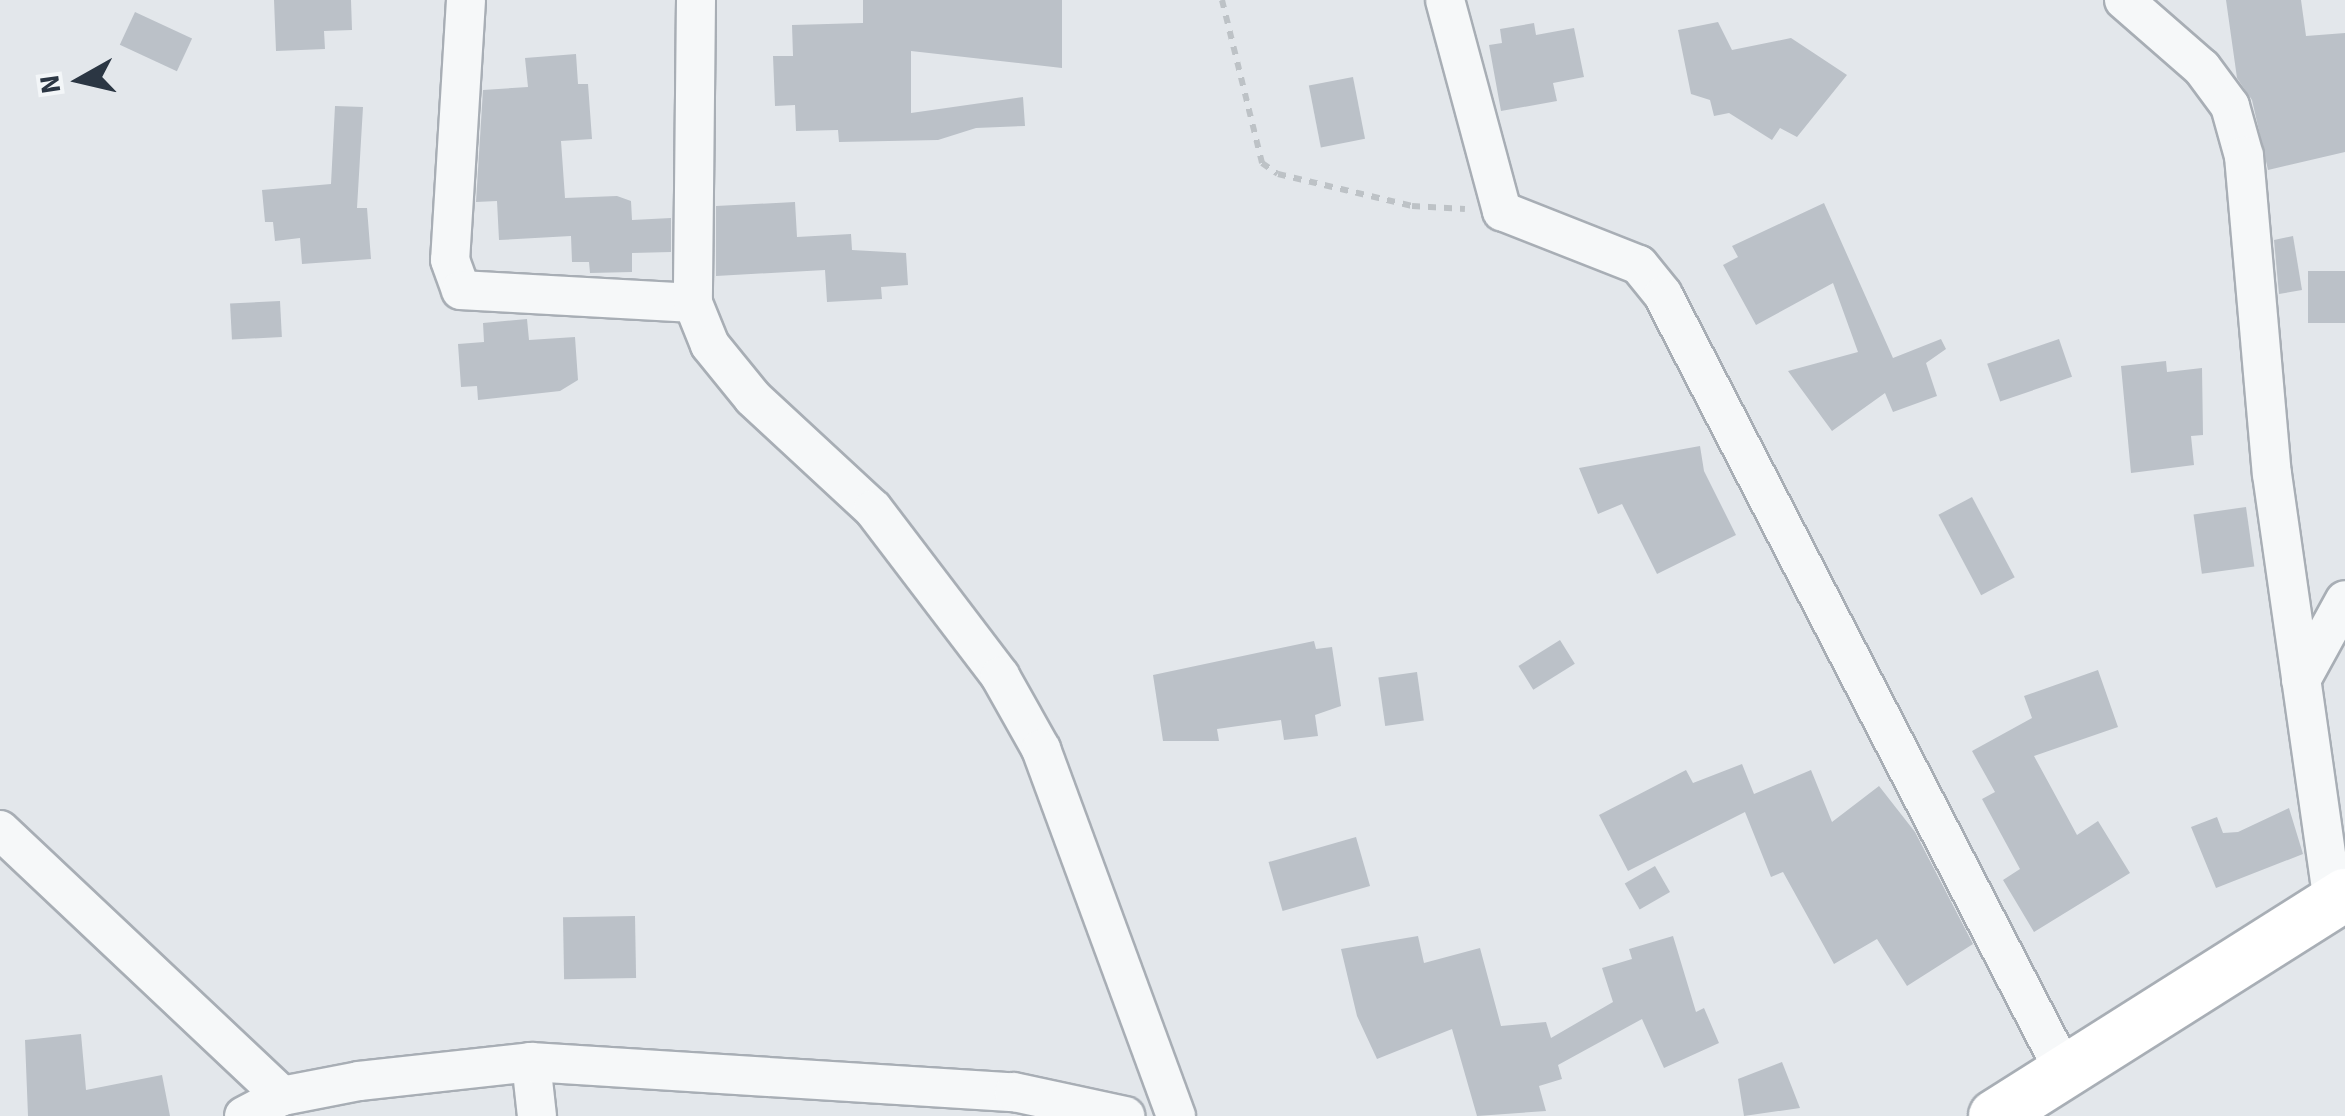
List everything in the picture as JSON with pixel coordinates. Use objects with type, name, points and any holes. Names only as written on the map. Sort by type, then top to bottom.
[{"type":"street","points":[[466,0],[452,279],[482,294],[693,303]]},
{"type":"street","points":[[696,0],[693,303],[710,344],[753,398],[873,509],[1000,676],[1041,748],[1176,1116]]},
{"type":"street","points":[[1446,0],[1502,211],[1639,265],[1663,295],[2062,1067]]},
{"type":"street","points":[[1995,1116],[2062,1067],[2339,899],[2300,680],[2244,156],[2230,106],[2202,68],[2124,0]]},
{"type":"street","points":[[2300,680],[2345,600]]},
{"type":"street","points":[[0,830],[282,1096]]},
{"type":"street","points":[[531,1062],[537,1116]]},
{"type":"street","points":[[244,1116],[282,1096],[531,1062],[1014,1092],[1125,1116]]},
{"type":"path","points":[[1222,0],[1262,163],[1278,174],[1412,206],[1502,211]]},
{"type":"building","points":[[274,0],[351,0],[352,30],[324,31],[325,49],[276,51]]},
{"type":"building","points":[[863,0],[1062,0],[1062,68],[911,51],[911,113],[1023,97],[1025,126],[976,128],[938,140],[839,142],[838,130],[796,131],[795,105],[775,106],[773,56],[793,56],[792,25],[863,23]]},
{"type":"building","points":[[2226,0],[2301,0],[2306,36],[2345,33],[2345,152],[2268,170],[2252,100],[2237,78]]},
{"type":"building","points":[[135,12],[192,39],[177,71],[120,45]]},
{"type":"building","points":[[1718,22],[1732,50],[1791,38],[1847,75],[1797,137],[1780,128],[1772,140],[1729,113],[1714,116],[1710,100],[1691,94],[1678,30]]},
{"type":"building","points":[[1534,23],[1536,35],[1574,28],[1584,77],[1553,83],[1557,101],[1501,111],[1489,45],[1502,43],[1500,29]]},
{"type":"building","points":[[576,54],[578,84],[588,84],[592,139],[561,141],[565,198],[617,196],[631,201],[632,220],[671,218],[671,252],[632,253],[632,272],[590,273],[589,262],[572,262],[571,236],[499,240],[497,201],[476,202],[483,90],[528,87],[525,58]]},
{"type":"building","points":[[1353,77],[1365,139],[1321,147],[1309,86]]},
{"type":"building","points":[[335,106],[363,107],[357,208],[367,208],[371,259],[302,264],[300,238],[275,241],[273,222],[265,222],[262,190],[331,184]]},
{"type":"building","points":[[795,202],[797,237],[851,234],[852,250],[906,253],[908,285],[881,287],[882,299],[827,302],[825,270],[716,276],[716,206]]},
{"type":"building","points":[[1824,203],[1893,358],[1941,339],[1946,349],[1926,363],[1937,396],[1893,412],[1885,393],[1832,431],[1788,371],[1858,352],[1833,283],[1756,325],[1723,265],[1738,257],[1732,246]]},
{"type":"building","points":[[2293,236],[2302,290],[2279,294],[2274,240]]},
{"type":"building","points":[[2308,271],[2345,271],[2345,323],[2308,323]]},
{"type":"building","points":[[280,301],[282,337],[232,340],[230,304]]},
{"type":"building","points":[[527,319],[529,340],[575,337],[578,380],[560,391],[478,400],[477,386],[461,387],[458,344],[484,342],[483,323]]},
{"type":"building","points":[[2059,339],[2072,377],[2000,402],[1987,364]]},
{"type":"building","points":[[2166,361],[2167,372],[2202,368],[2203,435],[2191,436],[2194,465],[2131,473],[2121,366]]},
{"type":"building","points":[[1700,446],[1704,471],[1736,535],[1657,574],[1622,504],[1598,514],[1579,468]]},
{"type":"building","points":[[1972,497],[2015,577],[1981,595],[1938,515]]},
{"type":"building","points":[[2246,507],[2254,566],[2202,574],[2194,514]]},
{"type":"building","points":[[1560,640],[1575,664],[1533,690],[1518,666]]},
{"type":"building","points":[[1314,641],[1316,649],[1332,647],[1341,706],[1315,715],[1318,736],[1284,740],[1281,720],[1217,729],[1219,741],[1163,741],[1153,675]]},
{"type":"building","points":[[2098,670],[2118,727],[2034,756],[2077,835],[2098,821],[2130,873],[2034,932],[2003,880],[2020,869],[1982,799],[1995,792],[1972,751],[2032,718],[2024,696]]},
{"type":"building","points":[[1417,672],[1424,721],[1385,726],[1378,677]]},
{"type":"building","points":[[1742,764],[1754,794],[1811,770],[1832,822],[1879,786],[1915,832],[1973,944],[1907,986],[1877,939],[1834,964],[1783,872],[1771,877],[1745,812],[1628,871],[1599,815],[1686,770],[1693,783]]},
{"type":"building","points":[[2289,808],[2303,854],[2216,888],[2191,827],[2217,817],[2223,833],[2238,832]]},
{"type":"building","points":[[1356,837],[1370,886],[1283,911],[1269,862]]},
{"type":"building","points":[[1655,866],[1670,892],[1640,909],[1625,883]]},
{"type":"building","points":[[635,916],[636,978],[564,979],[563,917]]},
{"type":"building","points":[[1418,936],[1424,963],[1480,948],[1501,1026],[1546,1022],[1551,1038],[1613,1002],[1602,968],[1632,959],[1629,949],[1673,936],[1696,1012],[1704,1008],[1719,1043],[1664,1068],[1642,1019],[1558,1065],[1562,1079],[1539,1086],[1546,1111],[1477,1116],[1452,1029],[1377,1059],[1357,1016],[1341,949]]},
{"type":"building","points":[[81,1034],[86,1090],[162,1075],[170,1116],[28,1116],[25,1040]]},
{"type":"building","points":[[1782,1062],[1800,1108],[1744,1116],[1738,1079]]}]
